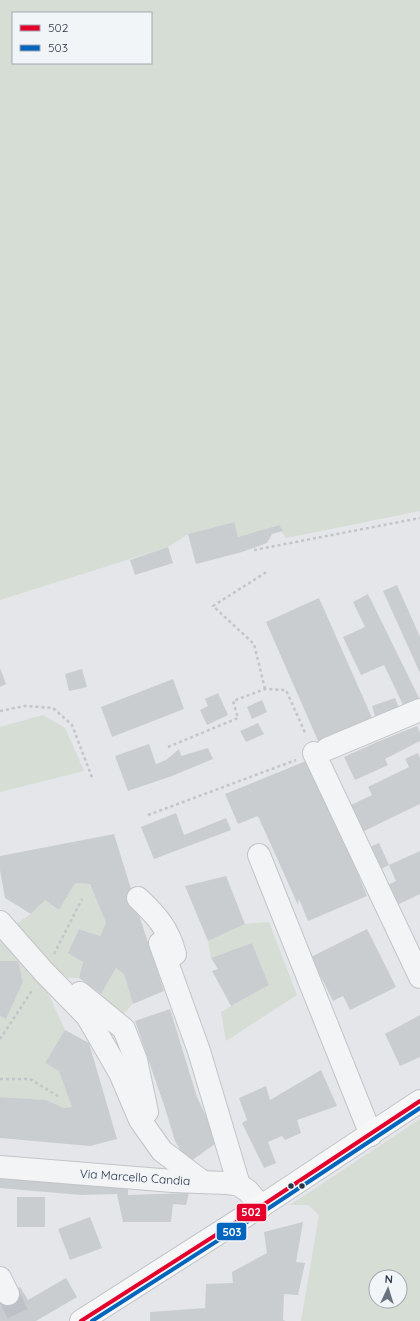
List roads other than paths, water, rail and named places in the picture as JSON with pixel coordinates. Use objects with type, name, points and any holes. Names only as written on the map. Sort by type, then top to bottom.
[{"type":"main road","points":[[81,1321],[371,1135],[420,1101]]},
{"type":"street","points":[[420,710],[320,751],[420,977]]},
{"type":"street","points":[[259,855],[371,1135]]},
{"type":"street","points":[[138,898],[155,914],[171,939],[199,1051]]},
{"type":"street","points":[[0,922],[44,972],[88,1016],[120,1073],[140,1120],[162,1151],[203,1182]]},
{"type":"street","points":[[160,943],[199,1051],[239,1185],[248,1191],[260,1207]]},
{"type":"street","name":"Via Marcello Candia","points":[[0,1167],[239,1185]]},
{"type":"tunnel","points":[[8,1294],[21,1321]]}]
